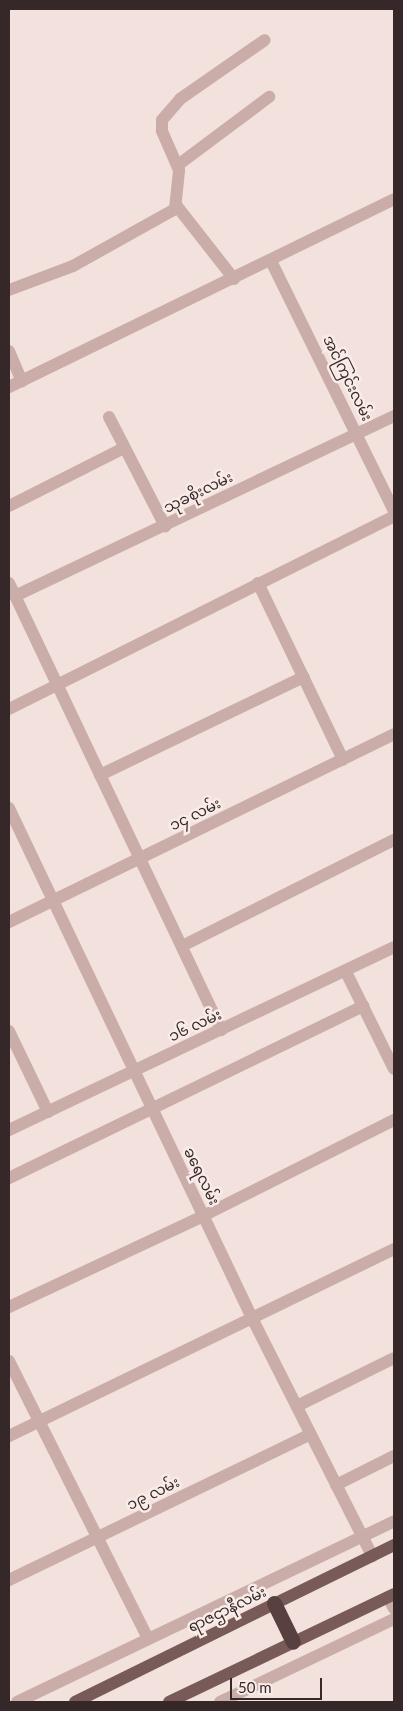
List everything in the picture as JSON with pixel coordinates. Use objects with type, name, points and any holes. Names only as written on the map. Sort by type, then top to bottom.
[{"type":"highway","points":[[274,1603],[293,1642]]},
{"type":"main road","name":"ရာဇဌာနီလမ်း","points":[[75,1702],[394,1545]]},
{"type":"main road","points":[[175,1701],[391,1595]]},
{"type":"street","points":[[9,290],[73,266],[170,213],[176,205],[178,165],[162,131],[165,115],[180,99],[265,40]]},
{"type":"street","points":[[178,165],[269,97]]},
{"type":"street","points":[[9,387],[271,261],[394,199]]},
{"type":"street","points":[[176,205],[234,279]]},
{"type":"street","name":"အင်ကြင်းလမ်း","points":[[271,261],[394,511]]},
{"type":"street","points":[[9,351],[22,381]]},
{"type":"street","name":"သုခစိုးလမ်း","points":[[15,596],[394,416]]},
{"type":"street","points":[[109,417],[165,526]]},
{"type":"street","points":[[9,506],[124,448]]},
{"type":"street","points":[[9,709],[394,516]]},
{"type":"street","points":[[9,583],[221,1030]]},
{"type":"street","points":[[258,583],[343,760]]},
{"type":"street","points":[[100,775],[304,677]]},
{"type":"street","name":"၁၄ လမ်း","points":[[9,922],[394,734]]},
{"type":"street","name":"ခရေလမ်း","points":[[9,808],[133,1072],[252,1318],[372,1556]]},
{"type":"street","points":[[182,946],[394,840]]},
{"type":"street","name":"၁၆ လမ်း","points":[[9,1130],[346,972],[394,947]]},
{"type":"street","points":[[346,972],[394,1069]]},
{"type":"street","points":[[9,1178],[363,1006]]},
{"type":"street","points":[[9,1031],[48,1112]]},
{"type":"street","points":[[9,1307],[204,1216],[394,1120]]},
{"type":"street","points":[[9,1436],[394,1249]]},
{"type":"street","points":[[297,1406],[394,1358]]},
{"type":"street","points":[[9,1361],[96,1540],[148,1638]]},
{"type":"street","name":"၁၉ လမ်း","points":[[9,1580],[96,1540],[312,1434]]},
{"type":"street","points":[[336,1485],[394,1456]]},
{"type":"street","points":[[17,1702],[394,1521]]},
{"type":"street","points":[[391,1595],[394,1609]]},
{"type":"street","points":[[220,1702],[394,1619]]}]
